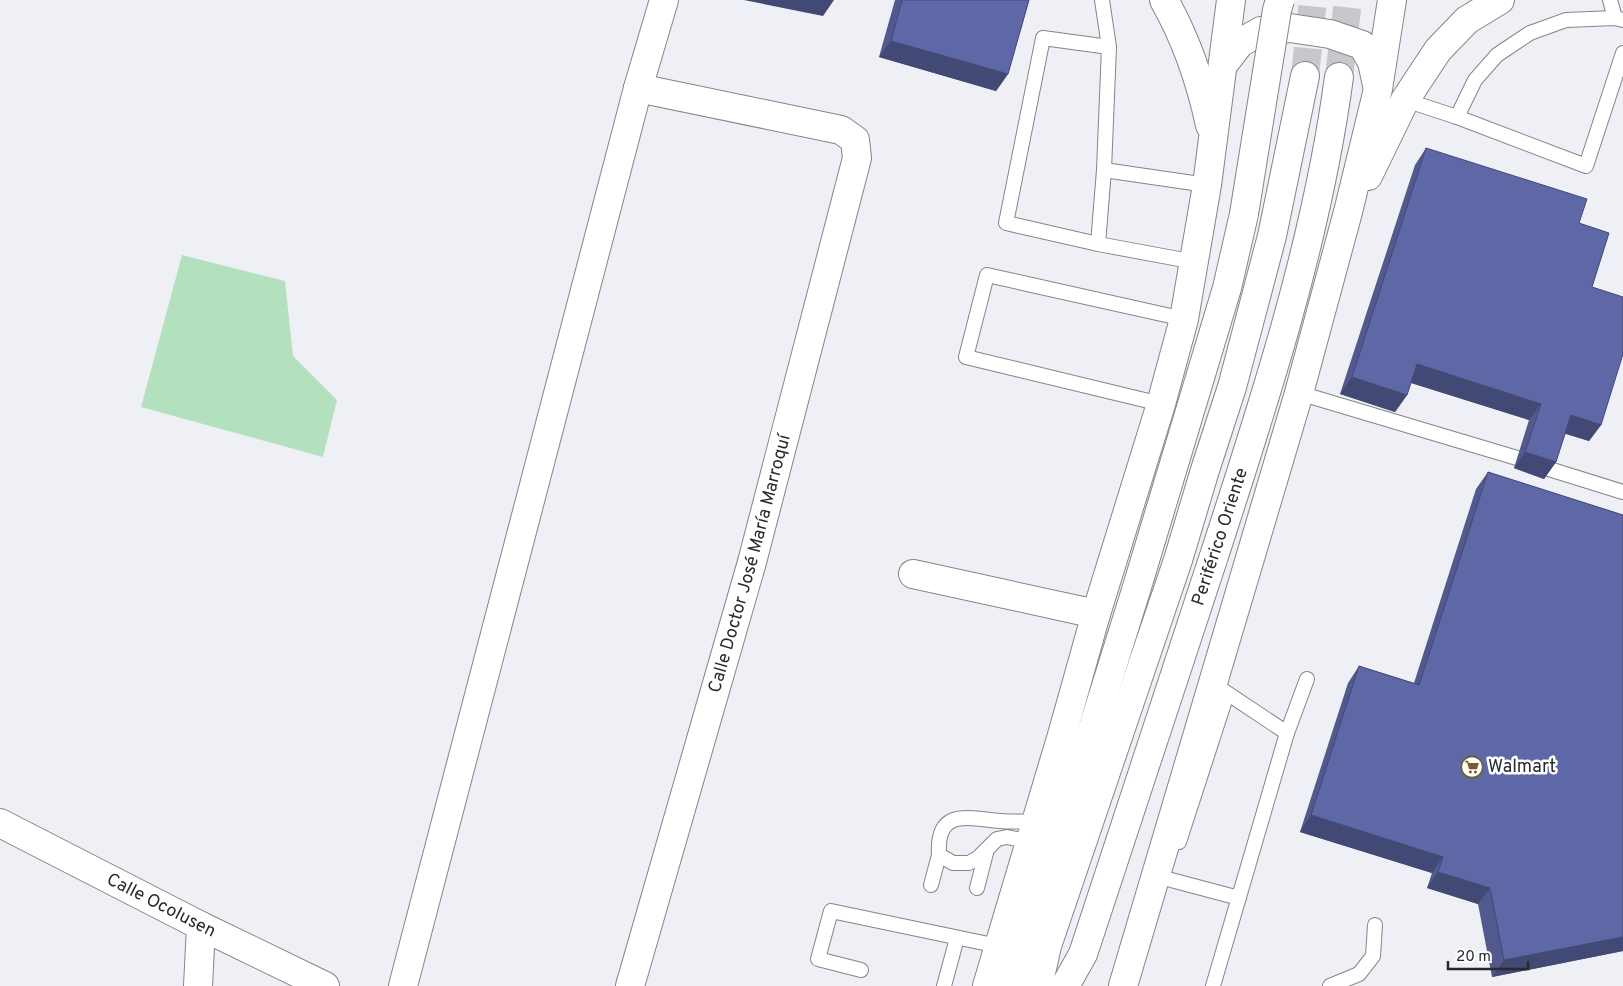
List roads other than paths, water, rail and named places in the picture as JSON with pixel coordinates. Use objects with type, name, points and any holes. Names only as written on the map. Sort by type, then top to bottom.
[{"type":"main road","points":[[403,986],[638,88],[664,0]]},
{"type":"main road","points":[[1164,0],[1177,23],[1196,75],[1213,141]]},
{"type":"main road","points":[[1006,986],[1010,952],[1032,832],[1096,614],[1161,404],[1184,319],[1207,185],[1231,0]]},
{"type":"main road","points":[[987,986],[1010,952],[1137,587],[1224,298],[1244,214],[1280,0]]},
{"type":"main road","points":[[1123,986],[1162,877],[1219,688],[1348,212],[1378,89],[1392,0]]},
{"type":"main road","points":[[1348,212],[1405,100],[1438,50],[1467,20],[1500,0]]},
{"type":"main road","points":[[1223,65],[1240,43],[1261,30],[1290,28],[1330,34],[1362,45],[1372,62],[1378,89]]},
{"type":"main road","name":"Periférico Oriente","points":[[1038,986],[1047,946],[1178,560],[1232,387],[1272,236],[1305,76]]},
{"type":"main road","name":"Periférico Oriente","points":[[1065,986],[1083,954],[1273,371],[1318,197],[1332,130],[1339,77]]},
{"type":"main road","name":"Calle Doctor José María Marroquí","points":[[630,986],[752,562],[857,158],[855,140],[841,130],[638,88]]},
{"type":"main road","points":[[913,574],[1096,614]]},
{"type":"main road","name":"Calle Ocolusen","points":[[0,823],[201,926],[325,986]]},
{"type":"main road","points":[[198,986],[201,926]]},
{"type":"main road","points":[[1010,952],[1025,986]]},
{"type":"lane","points":[[1098,244],[1104,170],[1109,47],[1102,0]]},
{"type":"lane","points":[[1457,117],[1475,80],[1497,55],[1530,33],[1566,20],[1619,19],[1610,0]]},
{"type":"lane","points":[[1109,47],[1043,38],[1006,223],[1098,244],[1195,262]]},
{"type":"lane","points":[[1405,100],[1457,117],[1586,166],[1623,53]]},
{"type":"lane","points":[[1104,170],[1207,185]]},
{"type":"lane","points":[[1161,404],[966,357],[988,275],[1184,319]]},
{"type":"lane","points":[[1299,393],[1517,458]]},
{"type":"lane","points":[[1548,469],[1623,492]]},
{"type":"lane","points":[[1213,986],[1287,733],[1307,679]]},
{"type":"lane","points":[[1219,688],[1287,733]]},
{"type":"lane","points":[[930,885],[939,856],[938,844],[942,830],[949,822],[963,817],[1003,821],[1032,832]]},
{"type":"lane","points":[[939,856],[953,864],[969,863],[980,857],[997,839],[1032,832]]},
{"type":"lane","points":[[977,888],[988,848]]},
{"type":"lane","points":[[1162,877],[1239,898]]},
{"type":"lane","points":[[861,970],[818,959],[831,911],[957,938],[1010,952]]},
{"type":"lane","points":[[1330,986],[1359,974],[1373,956],[1375,926]]},
{"type":"lane","points":[[944,986],[957,938]]},
{"type":"tunnel","points":[[1305,76],[1313,0]]},
{"type":"tunnel","points":[[1339,77],[1348,0]]},
{"type":"place","name":"Walmart","points":[[1472,767]]}]
